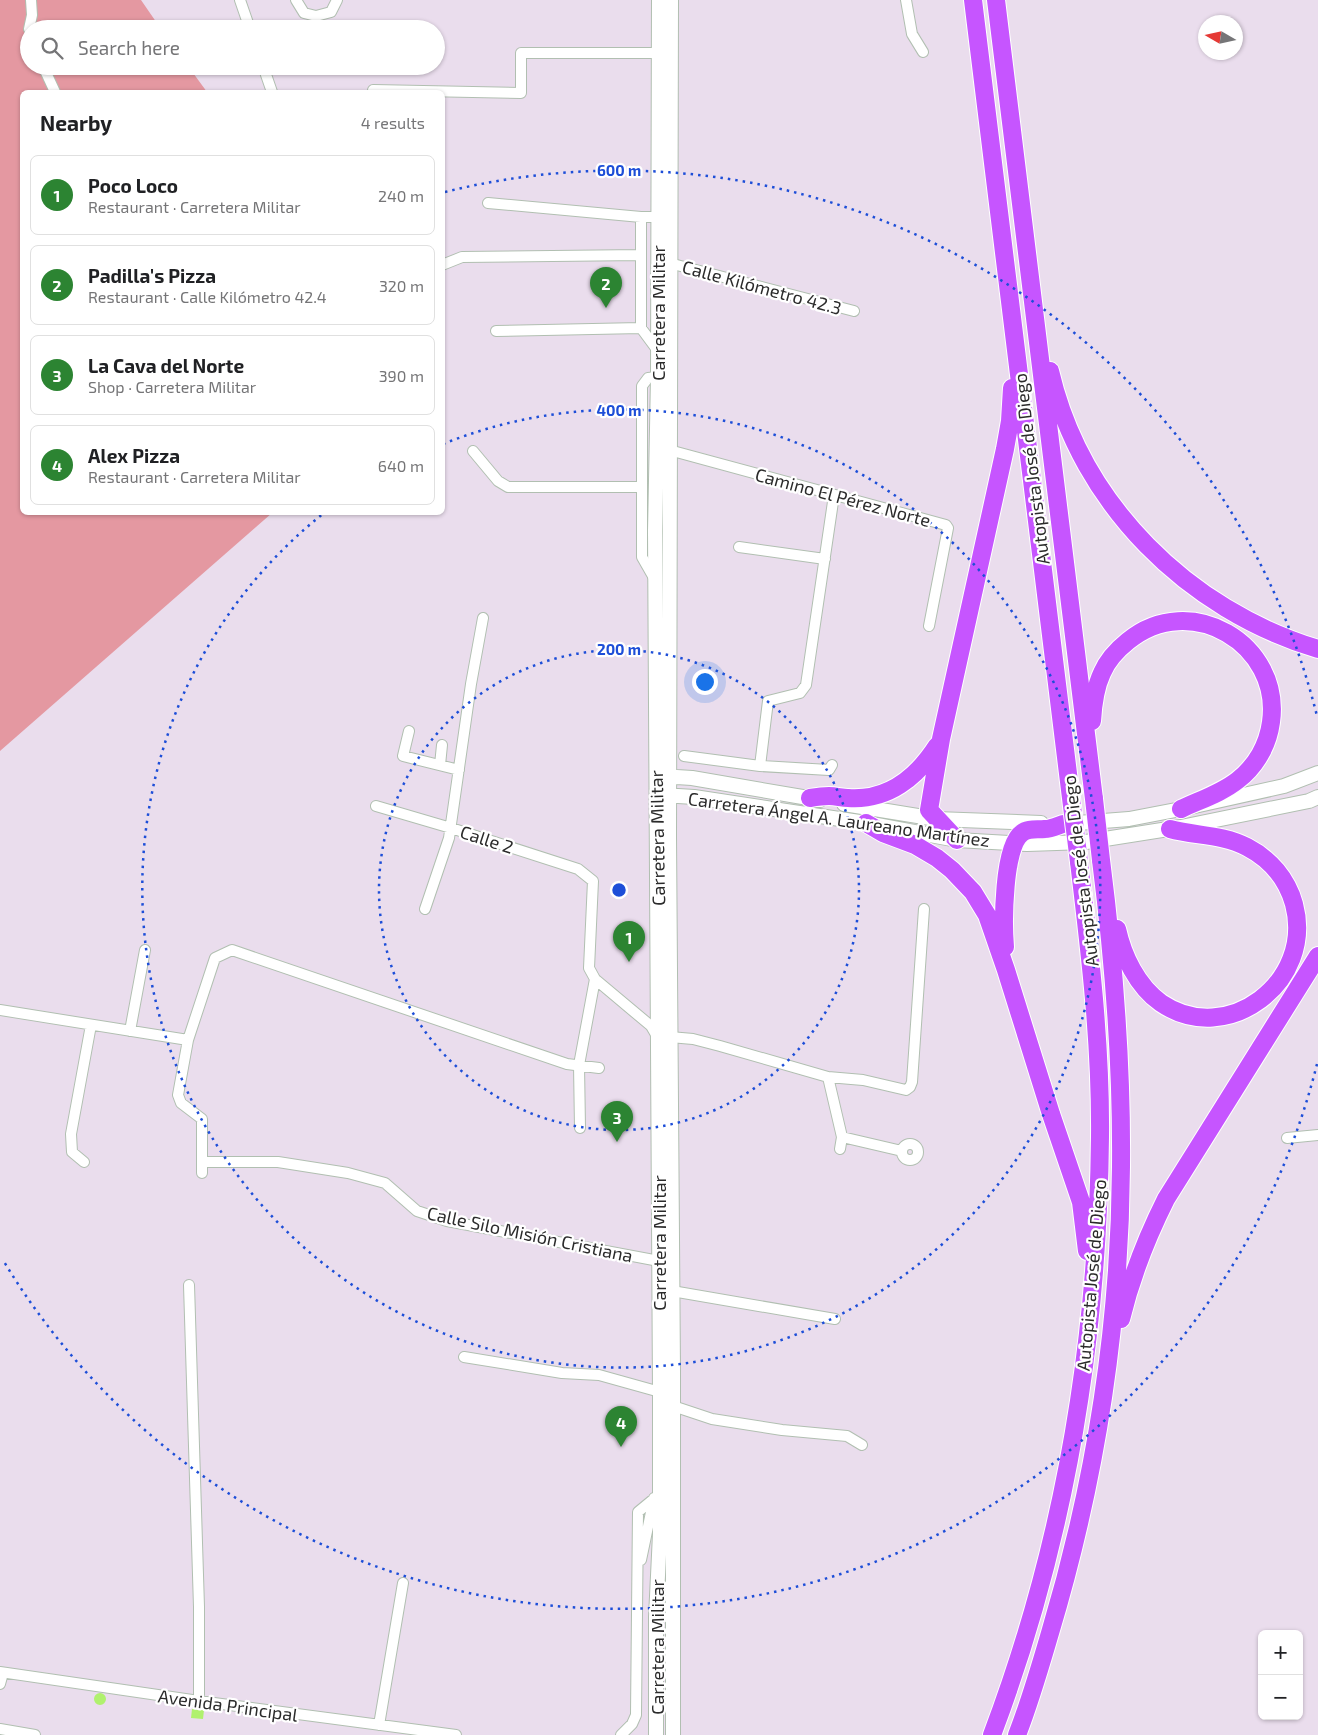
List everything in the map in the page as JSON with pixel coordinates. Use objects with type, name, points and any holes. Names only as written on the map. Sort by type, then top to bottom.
[{"type":"highway","name":"Autopista José de Diego","points":[[973,0],[1091,962],[1100,1110],[1098,1227],[1080,1401],[1057,1519],[1030,1621],[1010,1686],[992,1735]]},
{"type":"highway","name":"Autopista José de Diego","points":[[996,0],[1107,903],[1118,1024],[1121,1094],[1121,1168],[1117,1268],[1106,1367],[1091,1463],[1070,1562],[1037,1678],[1017,1735]]},
{"type":"highway","points":[[1036,326],[1046,353],[1058,399],[1077,447],[1099,486],[1127,524],[1164,563],[1207,596],[1259,626],[1283,637],[1318,649]]},
{"type":"highway","points":[[958,840],[929,810],[941,739],[1005,448],[1012,398],[1014,338]]},
{"type":"highway","points":[[1090,761],[1092,711],[1096,687],[1102,671],[1120,647],[1143,631],[1170,622],[1194,622],[1221,629],[1244,645],[1261,666],[1271,691],[1273,703],[1270,730],[1267,741],[1256,760],[1239,780],[1181,809]]},
{"type":"highway","points":[[810,798],[829,796],[859,798],[887,792],[906,782],[923,766],[941,739]]},
{"type":"highway","points":[[866,824],[925,850],[952,870],[977,898],[987,915],[1081,1202],[1087,1236],[1088,1259],[1083,1320],[1086,1350]]},
{"type":"highway","points":[[1006,970],[1004,897],[1012,850],[1017,837],[1028,830],[1046,829],[1064,824]]},
{"type":"highway","points":[[1107,903],[1116,922],[1122,947],[1130,965],[1151,995],[1170,1008],[1201,1016],[1235,1012],[1264,997],[1279,981],[1293,955],[1297,928],[1292,897],[1287,885],[1271,864],[1260,855],[1232,840],[1170,829]]},
{"type":"highway","points":[[1106,1367],[1116,1347],[1129,1288],[1157,1217],[1195,1151],[1318,956]]},
{"type":"main road","name":"Carretera Militar","points":[[659,0],[658,378],[655,579],[663,776]]},
{"type":"main road","name":"Carretera Militar","points":[[671,0],[669,450],[663,795],[665,1038],[672,1291],[673,1735]]},
{"type":"main road","name":"Carretera Ángel A. Laureano Martínez","points":[[663,776],[692,778],[936,819],[1064,824],[1128,819],[1181,809],[1284,786],[1318,773]]},
{"type":"main road","name":"Carretera Ángel A. Laureano Martínez","points":[[663,795],[694,797],[958,840],[1015,843],[1086,842],[1170,829],[1309,801],[1318,797]]},
{"type":"main road","name":"Carretera Militar","points":[[656,1735],[656,1590],[660,1534],[659,1261],[665,1038]]},
{"type":"street","points":[[31,0],[31,20]]},
{"type":"street","points":[[240,0],[247,20]]},
{"type":"street","points":[[296,0],[304,13],[316,16],[331,12],[337,0]]},
{"type":"street","points":[[906,0],[912,34],[923,52]]},
{"type":"street","points":[[445,91],[521,93],[522,53],[658,53]]},
{"type":"street","points":[[47,75],[54,90]]},
{"type":"street","points":[[265,75],[271,90]]},
{"type":"street","points":[[488,203],[658,217]]},
{"type":"street","points":[[641,217],[640,328],[658,351]]},
{"type":"street","points":[[445,263],[462,257],[641,255]]},
{"type":"street","name":"Calle Kilómetro 42.3","points":[[669,263],[854,311]]},
{"type":"street","points":[[496,331],[640,328]]},
{"type":"street","points":[[655,579],[642,557],[642,386],[648,378],[658,378]]},
{"type":"street","name":"Camino El Pérez Norte","points":[[669,450],[942,524],[948,528],[929,626]]},
{"type":"street","points":[[473,451],[498,480],[508,487],[642,487]]},
{"type":"street","points":[[760,766],[768,700],[800,693],[806,685],[834,495]]},
{"type":"street","points":[[739,547],[825,559]]},
{"type":"street","points":[[425,910],[451,828],[471,684],[483,618]]},
{"type":"street","points":[[410,731],[403,756],[459,770]]},
{"type":"street","points":[[440,765],[442,745]]},
{"type":"street","points":[[684,756],[760,766],[829,770],[832,764]]},
{"type":"street","name":"Calle 2","points":[[376,806],[578,869],[594,881],[589,968],[595,979]]},
{"type":"street","points":[[580,1128],[578,1065],[595,979],[665,1038],[693,1039],[828,1077],[863,1080],[906,1090],[910,1088],[912,1082],[924,909]]},
{"type":"street","points":[[130,1031],[145,950]]},
{"type":"street","points":[[202,1173],[202,1119],[181,1103],[178,1095],[188,1040],[215,958],[232,950],[567,1064],[599,1068]]},
{"type":"street","points":[[0,1010],[188,1040]]},
{"type":"street","points":[[84,1162],[72,1152],[71,1134],[91,1025]]},
{"type":"street","points":[[828,1077],[842,1137],[840,1149]]},
{"type":"street","points":[[1287,1138],[1318,1135]]},
{"type":"street","points":[[842,1137],[902,1151]]},
{"type":"street","name":"Calle Silo Misión Cristiana","points":[[203,1162],[278,1162],[348,1173],[385,1183],[417,1211],[447,1220],[659,1261]]},
{"type":"street","points":[[189,1285],[199,1701]]},
{"type":"street","points":[[672,1291],[835,1319]]},
{"type":"street","points":[[464,1357],[562,1373],[599,1375],[660,1392],[673,1406],[721,1420],[782,1430],[846,1436],[862,1445]]},
{"type":"street","points":[[621,1735],[632,1724],[636,1715],[636,1593],[648,1524],[660,1478]]},
{"type":"street","points":[[379,1725],[403,1584]]},
{"type":"street","points":[[0,1684],[2,1673]]},
{"type":"street","name":"Avenida Principal","points":[[2,1673],[456,1735]]},
{"type":"street","points":[[0,1729],[35,1735]]},
{"type":"shaded area","points":[[0,0],[141,0],[155,20],[20,20],[20,75],[195,75],[206,90],[20,90],[20,515],[270,515],[0,751]]},
{"type":"shaded area","points":[[98,1693],[102,1693],[106,1699],[102,1705],[98,1705],[94,1701],[94,1697]]},
{"type":"shaded area","points":[[192,1709],[204,1710],[203,1719],[191,1718]]},
{"type":"place","name":"Padilla's Pizza","points":[[606,308]]},
{"type":"place","name":"Poco Loco","points":[[629,962]]},
{"type":"place","name":"La Cava del Norte","points":[[617,1142]]},
{"type":"place","name":"Alex Pizza","points":[[621,1447]]}]
